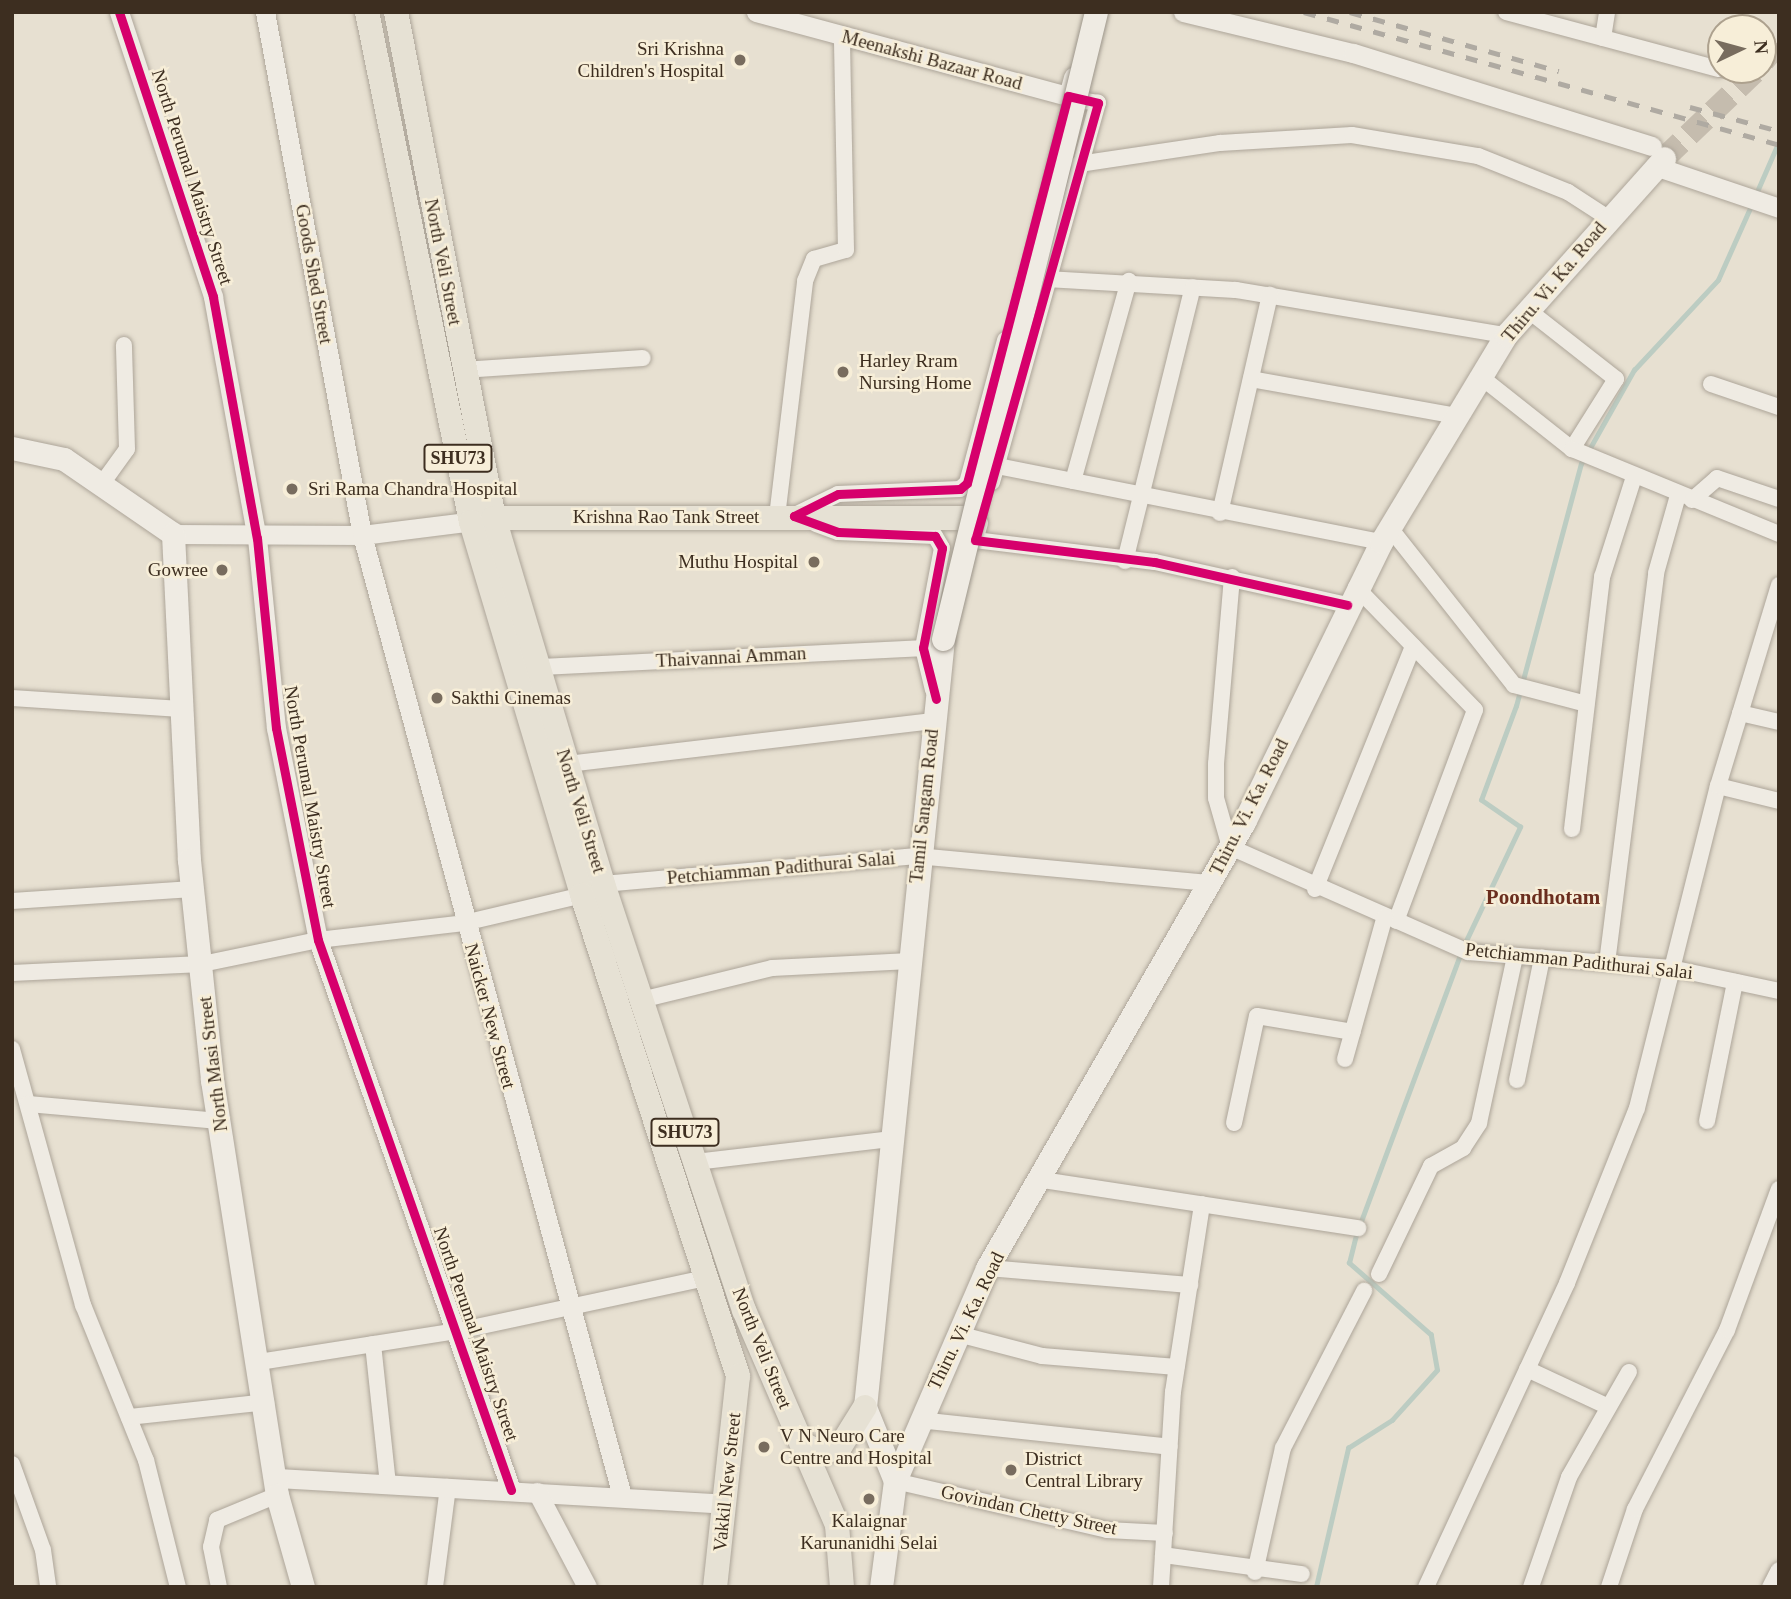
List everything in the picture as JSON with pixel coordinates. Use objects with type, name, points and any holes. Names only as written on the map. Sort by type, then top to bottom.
[{"type":"main road","name":"North Veli Street","points":[[367,12],[483,520],[706,1278],[738,1377]]},
{"type":"main road","name":"North Veli Street","points":[[396,12],[463,370],[483,520],[539,667],[567,764],[592,890],[641,1000],[695,1162],[773,1378],[837,1525],[842,1587]]},
{"type":"main road","name":"Tamil Sangam Road","points":[[865,1407],[910,961],[917,856],[934,710],[933,644],[974,529],[1095,12]]},
{"type":"main road","name":"Thiru. Vi. Ka. Road","points":[[881,1587],[895,1481],[919,1420],[987,1268],[1043,1180],[1230,847],[1351,596],[1506,335],[1657,157]]},
{"type":"main road","points":[[12,448],[64,459],[173,534]]},
{"type":"main road","name":"Krishna Rao Tank Street","points":[[483,520],[838,516],[974,529]]},
{"type":"main road","name":"North Masi Street","points":[[173,534],[192,890],[219,1121],[278,1486],[303,1587]]},
{"type":"main road","points":[[738,1377],[758,1372],[773,1378]]},
{"type":"main road","name":"Vakkil New Street","points":[[715,1587],[738,1377]]},
{"type":"main road","points":[[801,1443],[811,1452],[840,1447],[865,1407]]},
{"type":"main road","points":[[865,1407],[895,1481]]},
{"type":"street","name":"North Perumal Maistry Street","points":[[118,12],[213,298],[257,538],[276,728],[318,940],[458,1331],[511,1490]]},
{"type":"street","name":"Goods Shed Street","points":[[265,12],[362,536]]},
{"type":"street","name":"Meenakshi Bazaar Road","points":[[756,12],[1068,96]]},
{"type":"street","points":[[785,516],[838,494],[960,489],[968,483],[1068,96],[1095,12]]},
{"type":"street","points":[[1182,12],[1353,53],[1657,157],[1773,205]]},
{"type":"street","points":[[1506,12],[1707,66]]},
{"type":"street","points":[[1603,38],[1607,12]]},
{"type":"street","points":[[785,516],[805,281],[814,259],[846,250],[842,36]]},
{"type":"street","points":[[1068,96],[1098,103],[1046,279],[997,466],[974,529],[1125,561],[1351,596],[1413,646],[1475,710],[1391,918],[1345,1059]]},
{"type":"street","points":[[1079,164],[1220,143],[1352,135],[1478,156],[1568,192],[1608,218]]},
{"type":"street","points":[[1046,279],[1129,281],[1270,295],[1506,335]]},
{"type":"street","points":[[1073,481],[1129,281]]},
{"type":"street","points":[[1125,561],[1144,496],[1193,287]]},
{"type":"street","points":[[1220,513],[1270,295]]},
{"type":"street","points":[[1528,310],[1616,379],[1572,449]]},
{"type":"street","points":[[101,485],[127,449],[124,345]]},
{"type":"street","points":[[463,370],[643,358]]},
{"type":"street","points":[[1480,377],[1572,449],[1685,498],[1779,534]]},
{"type":"street","points":[[1251,379],[1457,415]]},
{"type":"street","points":[[1711,384],[1777,401]]},
{"type":"street","points":[[997,466],[1220,513],[1385,535],[1514,685],[1529,693],[1583,704]]},
{"type":"street","points":[[1572,830],[1583,704],[1602,577],[1634,477]]},
{"type":"street","points":[[1607,963],[1650,611],[1685,498],[1717,478],[1779,499]]},
{"type":"street","points":[[785,516],[838,532],[935,536],[942,548],[933,644]]},
{"type":"street","points":[[173,534],[257,538],[362,536],[483,520]]},
{"type":"street","name":"Naicker New Street","points":[[362,536],[464,923],[622,1496]]},
{"type":"street","points":[[1230,847],[1216,798],[1216,764],[1232,577]]},
{"type":"street","points":[[1426,1587],[1527,1369],[1637,1108],[1718,786],[1779,585]]},
{"type":"street","name":"Thaivannai Amman","points":[[539,667],[933,644]]},
{"type":"street","points":[[1315,889],[1413,646]]},
{"type":"street","points":[[12,698],[181,709]]},
{"type":"street","points":[[567,764],[934,710]]},
{"type":"street","points":[[1740,713],[1779,722]]},
{"type":"street","points":[[1718,786],[1779,802]]},
{"type":"street","name":"Petchiamman Padithurai Salai","points":[[1230,847],[1315,889],[1461,949],[1515,956],[1671,968],[1779,991]]},
{"type":"street","name":"Petchiamman Padithurai Salai","points":[[12,973],[202,964],[318,940],[464,923],[592,890],[917,856],[1209,883]]},
{"type":"street","points":[[12,901],[192,890]]},
{"type":"street","points":[[1379,1274],[1431,1166],[1463,1148],[1479,1123],[1515,956]]},
{"type":"street","points":[[1517,1080],[1542,958]]},
{"type":"street","points":[[641,1000],[772,968],[910,961]]},
{"type":"street","points":[[1707,1121],[1735,982]]},
{"type":"street","points":[[1234,1123],[1257,1016],[1353,1032]]},
{"type":"street","points":[[12,1049],[83,1305],[129,1416],[178,1587]]},
{"type":"street","points":[[28,1104],[219,1121]]},
{"type":"street","points":[[695,1162],[891,1139]]},
{"type":"street","points":[[1043,1180],[1358,1228]]},
{"type":"street","points":[[1609,1587],[1635,1509],[1727,1330],[1779,1189]]},
{"type":"street","points":[[1161,1587],[1177,1367],[1202,1204]]},
{"type":"street","points":[[987,1268],[1190,1285]]},
{"type":"street","points":[[259,1362],[458,1331],[571,1309],[706,1278]]},
{"type":"street","points":[[1255,1572],[1283,1448],[1364,1291]]},
{"type":"street","points":[[957,1334],[1042,1356],[1177,1367]]},
{"type":"street","points":[[373,1344],[388,1484]]},
{"type":"street","points":[[1527,1369],[1609,1407]]},
{"type":"street","points":[[1531,1587],[1569,1478],[1629,1373]]},
{"type":"street","points":[[129,1416],[266,1402]]},
{"type":"street","points":[[919,1420],[1170,1447]]},
{"type":"street","points":[[12,1464],[43,1550],[48,1587]]},
{"type":"street","name":"Govindan Chetty Street","points":[[895,1481],[1107,1530],[1165,1533]]},
{"type":"street","points":[[219,1587],[211,1546],[217,1520],[278,1486],[388,1484],[724,1504]]},
{"type":"street","points":[[435,1587],[448,1487]]},
{"type":"street","points":[[537,1492],[587,1587]]},
{"type":"street","points":[[1163,1555],[1255,1572],[1302,1574]]},
{"type":"street","points":[[1771,1587],[1779,1571]]},
{"type":"waterway","points":[[1756,194],[1779,141]]},
{"type":"waterway","points":[[1464,945],[1520,827],[1481,800],[1516,706],[1581,464],[1634,370],[1718,280],[1751,206]]},
{"type":"waterway","points":[[1360,1224],[1461,953]]},
{"type":"waterway","points":[[1316,1587],[1348,1448],[1392,1420],[1437,1370],[1431,1335],[1349,1263],[1357,1232]]},
{"type":"tunnel","points":[[1664,158],[1741,84]]},
{"type":"railway","points":[[1304,12],[1779,145]]},
{"type":"railway","points":[[1350,12],[1559,71]]},
{"type":"railway","points":[[1690,107],[1779,131]]},
{"type":"cycle path","points":[[119,12],[213,297],[257,538],[276,728],[318,940],[511,1490]]},
{"type":"cycle path","points":[[936,699],[923,648],[942,548],[935,536],[838,532],[794,516],[838,494],[960,489],[967,483],[1068,96],[1098,103],[975,540],[1155,562],[1347,605]]},
{"type":"place","name":"Sri Krishna Children's Hospital","points":[[740,60]]},
{"type":"place","name":"Harley Rram Nursing Home","points":[[843,372]]},
{"type":"place","name":"Sri Rama Chandra Hospital","points":[[292,489]]},
{"type":"place","name":"Muthu Hospital","points":[[814,562]]},
{"type":"place","name":"Gowree","points":[[222,570]]},
{"type":"place","name":"Sakthi Cinemas","points":[[437,698]]},
{"type":"place","name":"V N Neuro Care Centre and Hospital","points":[[764,1447]]},
{"type":"place","name":"District Central Library","points":[[1011,1470]]},
{"type":"place","name":"Kalaignar Karunanidhi Selai","points":[[869,1499]]},
{"type":"district","name":"Poondhotam","points":[[1543,897]]}]
